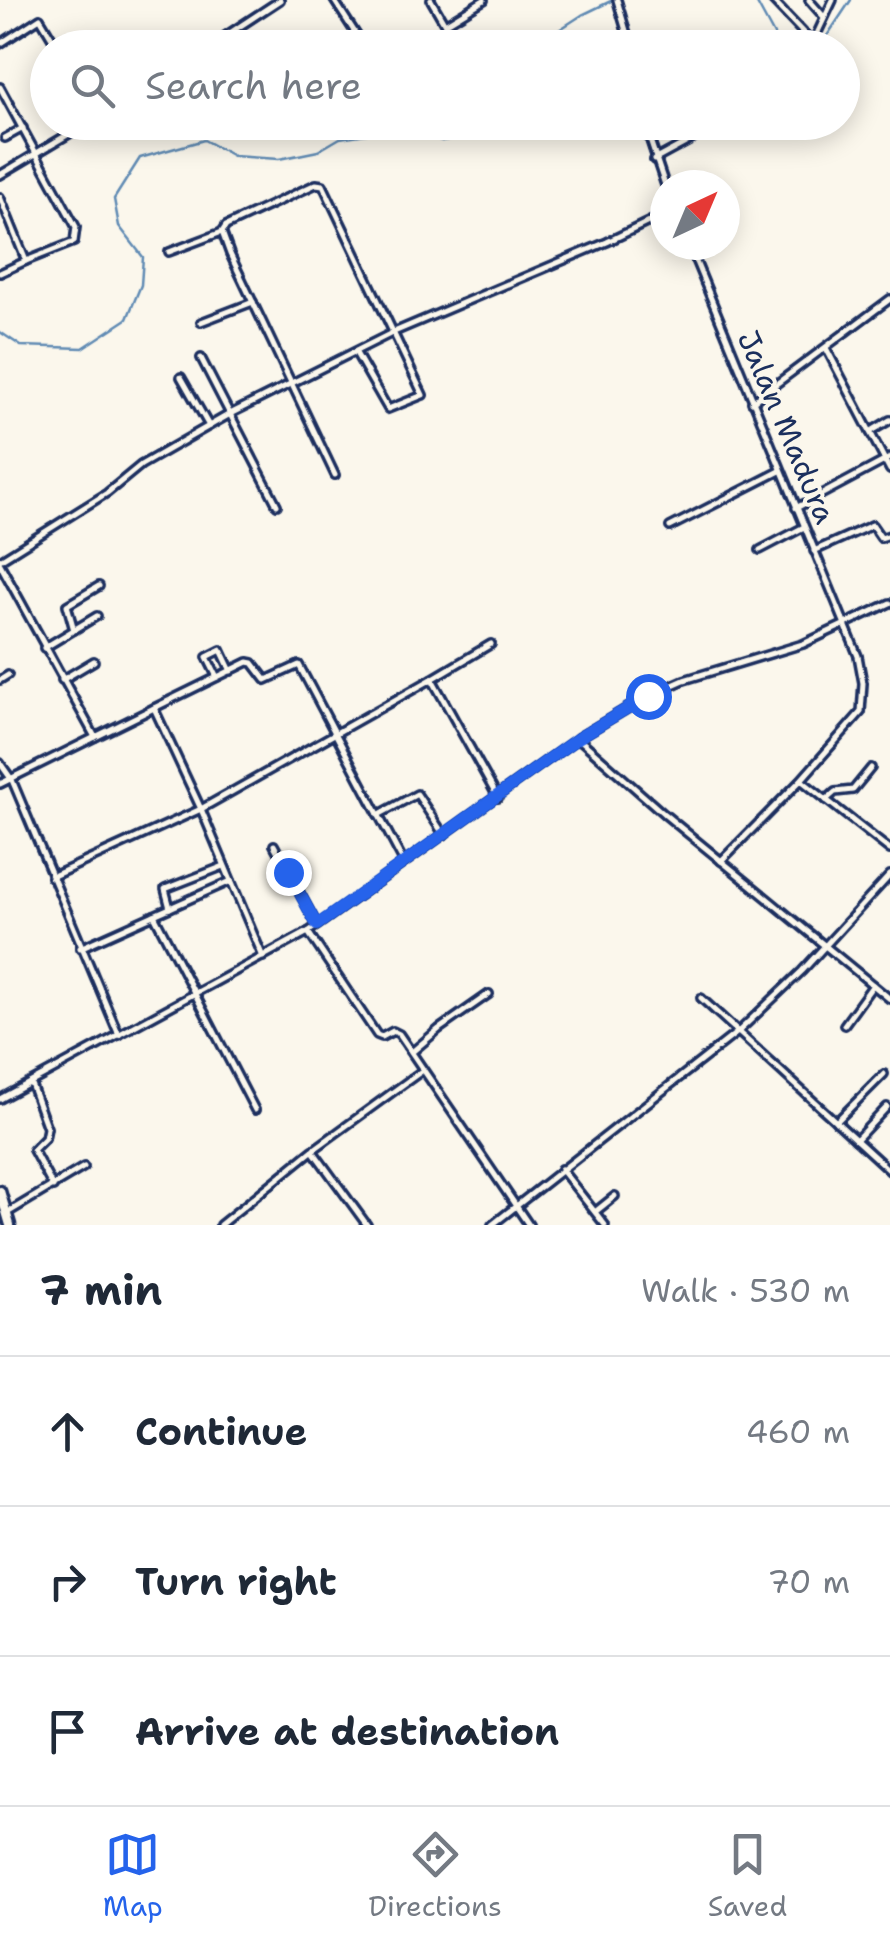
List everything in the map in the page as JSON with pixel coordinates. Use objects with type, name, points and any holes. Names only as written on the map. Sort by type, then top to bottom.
[{"type":"main road","points":[[0,1192],[10,1225]]},
{"type":"street","points":[[334,0],[353,30]]},
{"type":"street","points":[[430,0],[449,30]]},
{"type":"street","points":[[445,24],[484,0]]},
{"type":"street","points":[[617,0],[626,30]]},
{"type":"street","points":[[772,0],[800,30]]},
{"type":"street","points":[[809,0],[824,17]]},
{"type":"street","points":[[818,30],[833,0]]},
{"type":"street","points":[[233,30],[275,1]]},
{"type":"street","points":[[0,44],[40,18],[47,30]]},
{"type":"street","points":[[0,87],[30,138]]},
{"type":"street","points":[[5,138],[24,128]]},
{"type":"street","points":[[0,273],[74,242],[77,234],[31,140]]},
{"type":"street","points":[[0,174],[61,140]]},
{"type":"street","points":[[648,140],[658,170]]},
{"type":"street","points":[[654,160],[691,140]]},
{"type":"street","points":[[169,252],[222,232],[233,221],[316,184],[323,185],[423,390],[422,396],[388,409],[356,353]]},
{"type":"street","points":[[0,198],[26,261]]},
{"type":"street","points":[[95,737],[0,562],[107,492],[141,464],[230,414],[394,332],[650,221]]},
{"type":"street","points":[[222,232],[335,475]]},
{"type":"street","name":"Jalan Madura","points":[[695,260],[858,656],[863,683],[861,712],[801,780]]},
{"type":"street","points":[[752,402],[890,298]]},
{"type":"street","points":[[200,322],[253,302]]},
{"type":"street","points":[[826,348],[888,459],[890,470]]},
{"type":"street","points":[[201,358],[277,505]]},
{"type":"street","points":[[181,377],[210,427]]},
{"type":"street","points":[[870,432],[890,420]]},
{"type":"street","points":[[796,508],[888,459]]},
{"type":"street","points":[[670,527],[780,470]]},
{"type":"street","points":[[814,550],[872,525],[882,538],[890,534]]},
{"type":"street","points":[[760,550],[804,527]]},
{"type":"street","points":[[74,630],[67,605],[100,586]]},
{"type":"street","points":[[0,1100],[308,932],[578,738],[648,696],[684,680],[802,644],[890,603]]},
{"type":"street","points":[[44,648],[98,616]]},
{"type":"street","points":[[51,877],[201,809],[491,644]]},
{"type":"street","points":[[217,678],[208,659],[210,654],[221,650],[231,671]]},
{"type":"street","points":[[62,680],[94,662]]},
{"type":"street","points":[[0,784],[251,662],[266,680],[299,664],[404,863]]},
{"type":"street","points":[[0,680],[8,675]]},
{"type":"street","points":[[432,680],[498,798]]},
{"type":"street","points":[[154,708],[263,958]]},
{"type":"street","points":[[578,738],[890,999]]},
{"type":"street","points":[[0,763],[12,780],[119,1036]]},
{"type":"street","points":[[826,800],[835,792],[854,790],[871,768]]},
{"type":"street","points":[[721,861],[801,780],[890,850]]},
{"type":"street","points":[[378,815],[418,794],[444,835]]},
{"type":"street","points":[[274,845],[317,925]]},
{"type":"street","points":[[170,908],[165,889],[224,866]]},
{"type":"street","points":[[492,1225],[739,1031],[825,946],[890,874]]},
{"type":"street","points":[[80,948],[231,881]]},
{"type":"street","points":[[154,915],[255,1110]]},
{"type":"street","points":[[308,932],[376,1035],[397,1032],[529,1225]]},
{"type":"street","points":[[844,1025],[874,986]]},
{"type":"street","points":[[412,1052],[490,994]]},
{"type":"street","points":[[701,998],[890,1171]]},
{"type":"street","points":[[220,1225],[312,1150],[423,1070]]},
{"type":"street","points":[[836,1122],[884,1074]]},
{"type":"street","points":[[31,1084],[47,1132],[33,1150],[53,1187]]},
{"type":"street","points":[[856,1140],[887,1107]]},
{"type":"street","points":[[312,1150],[367,1225]]},
{"type":"street","points":[[7,1213],[84,1168]]},
{"type":"street","points":[[561,1170],[606,1225]]},
{"type":"street","points":[[595,1212],[616,1196]]},
{"type":"waterway","points":[[559,30],[613,0]]},
{"type":"waterway","points":[[755,0],[771,30]]},
{"type":"waterway","points":[[831,30],[851,0]]},
{"type":"waterway","points":[[0,332],[21,346],[83,348],[127,319],[141,285],[143,257],[119,226],[114,199],[140,158],[204,140]]},
{"type":"waterway","points":[[204,140],[233,156],[279,159],[318,151],[337,140]]},
{"type":"waterway","points":[[439,140],[447,140]]},
{"type":"route","points":[[288,872],[317,925],[549,758],[648,696]]}]
